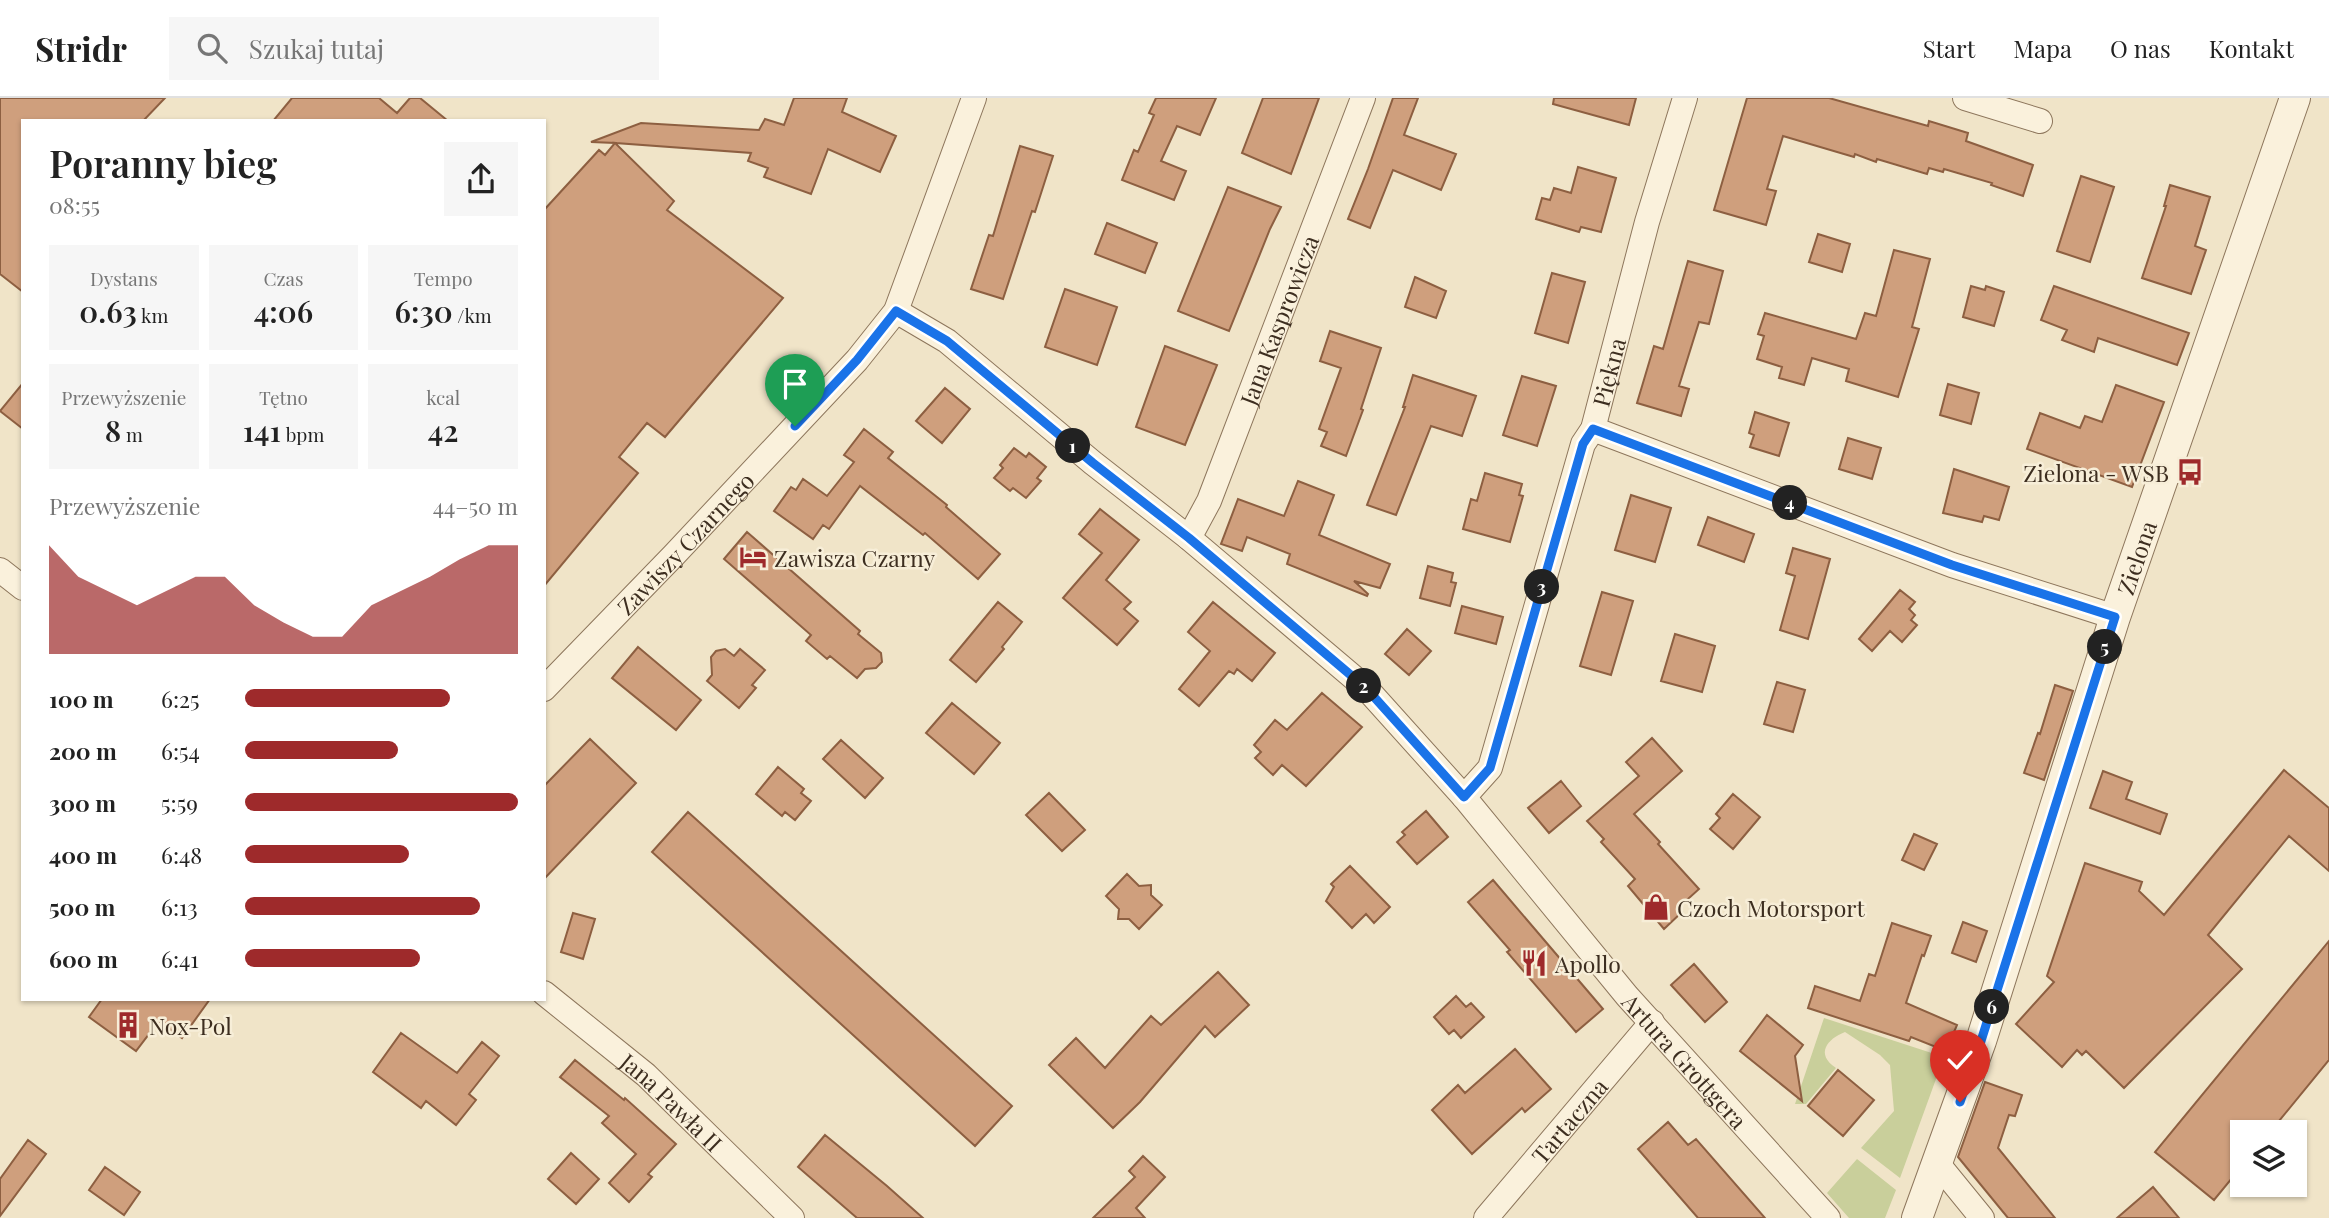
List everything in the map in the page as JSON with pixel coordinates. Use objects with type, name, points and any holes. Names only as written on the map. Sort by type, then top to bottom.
[{"type":"street","name":"Zawiszy Czarnego","points":[[546,687],[857,360],[896,311],[974,98]]},
{"type":"street","name":"Jana Kasprowicza","points":[[1189,538],[1209,501],[1363,98]]},
{"type":"street","name":"Piękna","points":[[1464,797],[1490,768],[1583,444],[1593,429],[1647,222],[1685,98]]},
{"type":"street","points":[[1965,98],[2040,121]]},
{"type":"street","name":"Zielona","points":[[1917,1218],[1981,1041],[2115,617],[2295,98]]},
{"type":"street","name":"Artura Grottgera","points":[[896,311],[947,341],[1093,463],[1189,538],[1366,688],[1464,797],[1627,996],[1828,1218]]},
{"type":"street","points":[[1593,429],[1952,565],[2115,617]]},
{"type":"street","points":[[0,570],[21,586]]},
{"type":"street","name":"Jana Pawła II","points":[[546,995],[646,1075],[792,1218]]},
{"type":"street","name":"Tartaczna","points":[[1486,1218],[1652,1022]]},
{"type":"street","points":[[1938,1164],[1982,1218]]},
{"type":"green space","points":[[1824,1018],[1944,1057],[1900,1178],[1861,1148],[1894,1111],[1890,1065],[1880,1055],[1845,1032],[1839,1035],[1829,1043],[1825,1052],[1830,1063],[1836,1068],[1806,1104],[1795,1104]]},
{"type":"green space","points":[[1857,1159],[1896,1190],[1885,1218],[1849,1218],[1827,1193]]},
{"type":"building","points":[[0,98],[165,98],[145,119],[21,119],[21,290],[0,274]]},
{"type":"building","points":[[292,98],[379,98],[397,113],[410,98],[420,98],[446,119],[275,119]]},
{"type":"building","points":[[794,98],[847,98],[842,112],[896,136],[880,172],[828,149],[811,194],[764,177],[768,168],[748,161],[751,153],[591,142],[641,123],[759,130],[765,119],[784,125]]},
{"type":"building","points":[[1156,98],[1216,98],[1200,135],[1177,126],[1161,161],[1186,171],[1174,200],[1122,180],[1134,150],[1138,152],[1154,115],[1149,113]]},
{"type":"building","points":[[1263,98],[1319,98],[1291,174],[1242,153]]},
{"type":"building","points":[[1393,98],[1418,98],[1404,135],[1456,154],[1441,190],[1393,170],[1370,228],[1348,219]]},
{"type":"building","points":[[1554,98],[1636,98],[1629,125],[1553,104]]},
{"type":"building","points":[[1747,98],[1829,98],[1928,126],[1929,121],[1968,133],[1966,141],[2033,165],[2023,196],[1991,185],[1992,183],[1944,169],[1943,172],[1929,168],[1927,174],[1877,159],[1876,162],[1855,154],[1854,157],[1783,136],[1767,189],[1776,191],[1766,225],[1714,210]]},
{"type":"building","points":[[615,143],[674,201],[667,210],[783,298],[665,437],[647,423],[619,457],[638,473],[546,584],[546,208],[599,150],[605,155]]},
{"type":"building","points":[[1020,146],[1053,156],[1003,299],[971,289],[989,235],[993,236]]},
{"type":"building","points":[[1578,167],[1616,178],[1601,232],[1581,227],[1579,232],[1536,219],[1542,198],[1550,200],[1554,188],[1571,193]]},
{"type":"building","points":[[2081,176],[2114,187],[2090,262],[2057,251]]},
{"type":"building","points":[[2170,185],[2210,197],[2195,246],[2206,250],[2191,294],[2142,278],[2166,206]]},
{"type":"building","points":[[1228,187],[1281,207],[1229,331],[1178,311]]},
{"type":"building","points":[[1107,223],[1157,243],[1145,273],[1095,254]]},
{"type":"building","points":[[1818,234],[1850,244],[1842,272],[1809,262]]},
{"type":"building","points":[[1894,250],[1930,259],[1912,327],[1919,329],[1898,397],[1846,381],[1849,369],[1812,358],[1804,385],[1779,378],[1782,367],[1757,359],[1764,336],[1758,334],[1765,313],[1856,339],[1865,313],[1876,316]]},
{"type":"building","points":[[1688,261],[1723,271],[1709,324],[1699,322],[1679,386],[1689,389],[1681,416],[1637,403],[1654,346],[1663,349]]},
{"type":"building","points":[[1552,273],[1585,282],[1568,343],[1535,333]]},
{"type":"building","points":[[1415,277],[1446,291],[1436,318],[1405,307]]},
{"type":"building","points":[[1971,286],[1985,290],[1986,286],[2004,292],[1994,326],[1963,317]]},
{"type":"building","points":[[2054,286],[2189,333],[2177,365],[2098,338],[2094,352],[2062,340],[2067,330],[2041,320]]},
{"type":"building","points":[[1065,289],[1117,307],[1097,365],[1045,347]]},
{"type":"building","points":[[1330,331],[1381,348],[1346,456],[1321,446],[1327,432],[1319,429],[1341,368],[1320,361]]},
{"type":"building","points":[[1165,346],[1217,365],[1185,445],[1136,427]]},
{"type":"building","points":[[1413,375],[1476,396],[1462,436],[1431,426],[1396,515],[1367,505],[1405,407]]},
{"type":"building","points":[[1522,376],[1556,386],[1537,446],[1503,435]]},
{"type":"building","points":[[1948,384],[1979,393],[1971,424],[1940,415]]},
{"type":"building","points":[[21,385],[21,427],[0,411]]},
{"type":"building","points":[[2116,385],[2164,402],[2132,487],[2027,449],[2040,413],[2080,428],[2085,416],[2102,422]]},
{"type":"building","points":[[945,388],[970,409],[942,443],[916,421]]},
{"type":"building","points":[[1755,412],[1789,423],[1779,456],[1750,447],[1754,435],[1749,433]]},
{"type":"building","points":[[864,429],[893,452],[888,458],[947,505],[946,507],[1000,554],[978,579],[925,533],[923,535],[860,486],[829,529],[823,525],[813,539],[774,511],[791,487],[796,490],[803,479],[827,496],[854,462],[844,455]]},
{"type":"building","points":[[1848,438],[1881,448],[1872,479],[1839,469]]},
{"type":"building","points":[[1014,448],[1026,457],[1029,453],[1046,467],[1037,478],[1041,481],[1026,498],[1013,488],[1010,491],[994,478],[1003,468],[1000,465]]},
{"type":"building","points":[[1954,469],[2009,487],[1999,520],[1984,516],[1982,522],[1943,513]]},
{"type":"building","points":[[1485,473],[1522,484],[1519,495],[1523,496],[1510,542],[1463,529],[1471,499],[1477,501]]},
{"type":"building","points":[[1298,481],[1334,495],[1319,535],[1390,564],[1380,588],[1354,581],[1367,596],[1287,564],[1290,554],[1247,537],[1242,551],[1221,544],[1238,499],[1284,516]]},
{"type":"building","points":[[1631,495],[1671,508],[1655,562],[1615,550]]},
{"type":"building","points":[[1100,509],[1139,540],[1106,580],[1131,602],[1124,609],[1138,621],[1117,645],[1063,598],[1102,553],[1079,534]]},
{"type":"building","points":[[1708,517],[1754,534],[1744,562],[1698,545]]},
{"type":"building","points":[[747,532],[860,631],[858,634],[881,653],[882,662],[876,668],[865,669],[857,678],[830,656],[827,659],[806,641],[811,635],[724,559]]},
{"type":"building","points":[[1793,548],[1830,559],[1808,639],[1780,630],[1795,576],[1786,573]]},
{"type":"building","points":[[1428,566],[1453,573],[1451,582],[1456,583],[1450,606],[1420,598]]},
{"type":"building","points":[[1900,590],[1915,602],[1909,609],[1915,615],[1911,620],[1917,625],[1902,642],[1890,631],[1872,651],[1859,639]]},
{"type":"building","points":[[1602,592],[1633,601],[1611,675],[1580,666]]},
{"type":"building","points":[[998,602],[1022,622],[1002,647],[1004,649],[976,682],[950,660]]},
{"type":"building","points":[[1213,602],[1275,653],[1252,681],[1237,669],[1234,674],[1229,671],[1199,706],[1179,689],[1210,651],[1188,632]]},
{"type":"building","points":[[1462,606],[1503,617],[1496,644],[1455,633]]},
{"type":"building","points":[[1407,629],[1431,651],[1409,675],[1385,654]]},
{"type":"building","points":[[1675,634],[1715,646],[1702,692],[1661,681]]},
{"type":"building","points":[[638,647],[701,700],[676,730],[612,678]]},
{"type":"building","points":[[725,649],[734,656],[740,649],[765,670],[752,685],[756,688],[739,708],[707,681],[712,675],[711,657],[716,651]]},
{"type":"building","points":[[1777,682],[1805,690],[1793,732],[1764,724]]},
{"type":"building","points":[[2055,685],[2073,691],[2044,780],[2024,773],[2038,733],[2040,734]]},
{"type":"building","points":[[1322,693],[1362,727],[1306,786],[1282,765],[1273,775],[1255,758],[1261,752],[1254,745],[1275,720],[1287,730]]},
{"type":"building","points":[[952,703],[1000,743],[974,774],[926,733]]},
{"type":"building","points":[[1652,738],[1682,771],[1634,814],[1699,889],[1678,908],[1682,912],[1664,929],[1628,886],[1635,879],[1601,842],[1604,839],[1587,821],[1639,776],[1626,762]]},
{"type":"building","points":[[590,739],[636,783],[546,877],[546,784]]},
{"type":"building","points":[[841,740],[883,778],[865,798],[823,759]]},
{"type":"building","points":[[778,767],[804,789],[801,793],[811,801],[795,820],[785,812],[782,816],[756,794]]},
{"type":"building","points":[[2284,770],[2329,808],[2329,871],[2289,836],[2208,935],[2242,969],[2124,1088],[2086,1051],[2082,1055],[2077,1050],[2062,1067],[2016,1024],[2054,982],[2047,976],[2085,863],[2142,882],[2139,891],[2164,915]]},
{"type":"building","points":[[2103,771],[2132,782],[2126,799],[2167,814],[2160,834],[2090,808]]},
{"type":"building","points":[[1561,781],[1581,806],[1549,833],[1528,808]]},
{"type":"building","points":[[1049,793],[1085,830],[1062,851],[1026,815]]},
{"type":"building","points":[[1733,794],[1760,817],[1733,849],[1710,829],[1720,818],[1716,814]]},
{"type":"building","points":[[1426,811],[1448,837],[1417,864],[1397,842],[1405,835],[1402,832]]},
{"type":"building","points":[[688,812],[1012,1106],[975,1146],[652,852]]},
{"type":"building","points":[[1914,834],[1937,844],[1924,870],[1902,860]]},
{"type":"building","points":[[1350,866],[1390,907],[1374,923],[1366,914],[1352,928],[1326,901],[1334,887],[1331,884]]},
{"type":"building","points":[[1127,874],[1139,886],[1151,885],[1151,895],[1162,905],[1139,929],[1129,919],[1118,919],[1119,909],[1106,896]]},
{"type":"building","points":[[1493,880],[1603,1009],[1576,1032],[1468,902]]},
{"type":"building","points":[[573,913],[595,919],[583,959],[561,952]]},
{"type":"building","points":[[1963,922],[1987,931],[1976,962],[1952,953]]},
{"type":"building","points":[[1892,923],[1931,936],[1906,1003],[1957,1025],[1946,1051],[1911,1037],[1909,1041],[1808,1008],[1815,986],[1860,1001],[1869,974],[1875,976]]},
{"type":"building","points":[[2329,941],[2329,1060],[2280,1120],[2230,1120],[2230,1181],[2214,1200],[2155,1152]]},
{"type":"building","points":[[1694,964],[1727,1002],[1705,1022],[1671,985]]},
{"type":"building","points":[[1218,972],[1249,1005],[1215,1037],[1205,1026],[1140,1102],[1113,1128],[1049,1065],[1076,1038],[1105,1068],[1151,1016],[1161,1025]]},
{"type":"building","points":[[1456,996],[1466,1007],[1471,1003],[1484,1017],[1461,1038],[1454,1030],[1449,1034],[1434,1017]]},
{"type":"building","name":"Nox-Pol","points":[[101,1001],[209,1001],[182,1038],[159,1021],[136,1051],[89,1017]]},
{"type":"building","points":[[1767,1015],[1803,1045],[1795,1056],[1802,1101],[1740,1051]]},
{"type":"building","points":[[401,1033],[457,1073],[482,1042],[499,1056],[469,1094],[476,1100],[456,1125],[426,1101],[421,1108],[373,1072]]},
{"type":"building","points":[[1515,1049],[1551,1089],[1525,1112],[1522,1108],[1472,1154],[1432,1110],[1458,1085],[1465,1093]]},
{"type":"building","points":[[575,1060],[624,1100],[625,1098],[676,1144],[648,1174],[652,1177],[629,1202],[609,1183],[636,1154],[602,1123],[609,1116],[560,1077]]},
{"type":"building","points":[[1838,1070],[1874,1100],[1843,1136],[1808,1106]]},
{"type":"building","points":[[1985,1082],[2022,1095],[2015,1116],[2009,1115],[1998,1148],[2055,1218],[2008,1218],[1958,1157]]},
{"type":"building","points":[[1668,1122],[1688,1145],[1696,1139],[1765,1218],[1698,1218],[1638,1149]]},
{"type":"building","points":[[825,1135],[923,1218],[857,1218],[798,1167]]},
{"type":"building","points":[[28,1140],[46,1154],[0,1216],[0,1179]]},
{"type":"building","points":[[571,1153],[599,1179],[576,1204],[548,1179]]},
{"type":"building","points":[[1143,1156],[1165,1177],[1136,1208],[1145,1218],[1093,1218],[1135,1177],[1129,1171]]},
{"type":"building","points":[[105,1167],[140,1192],[124,1215],[89,1190]]},
{"type":"building","points":[[2153,1187],[2179,1218],[2117,1218]]},
{"type":"place","name":"Zielona - WSB","points":[[2190,472]]},
{"type":"place","name":"Zawisza Czarny","points":[[753,557]]},
{"type":"place","name":"Czoch Motorsport","points":[[1656,907]]},
{"type":"place","name":"Apollo","points":[[1534,963]]},
{"type":"place","name":"Nox-Pol","points":[[128,1025]]},
{"type":"route","points":[[795,426],[857,360],[896,311],[947,341],[1093,463],[1189,538],[1366,688],[1464,797],[1490,768],[1583,444],[1593,429],[1952,565],[2115,617],[1960,1102]]}]
